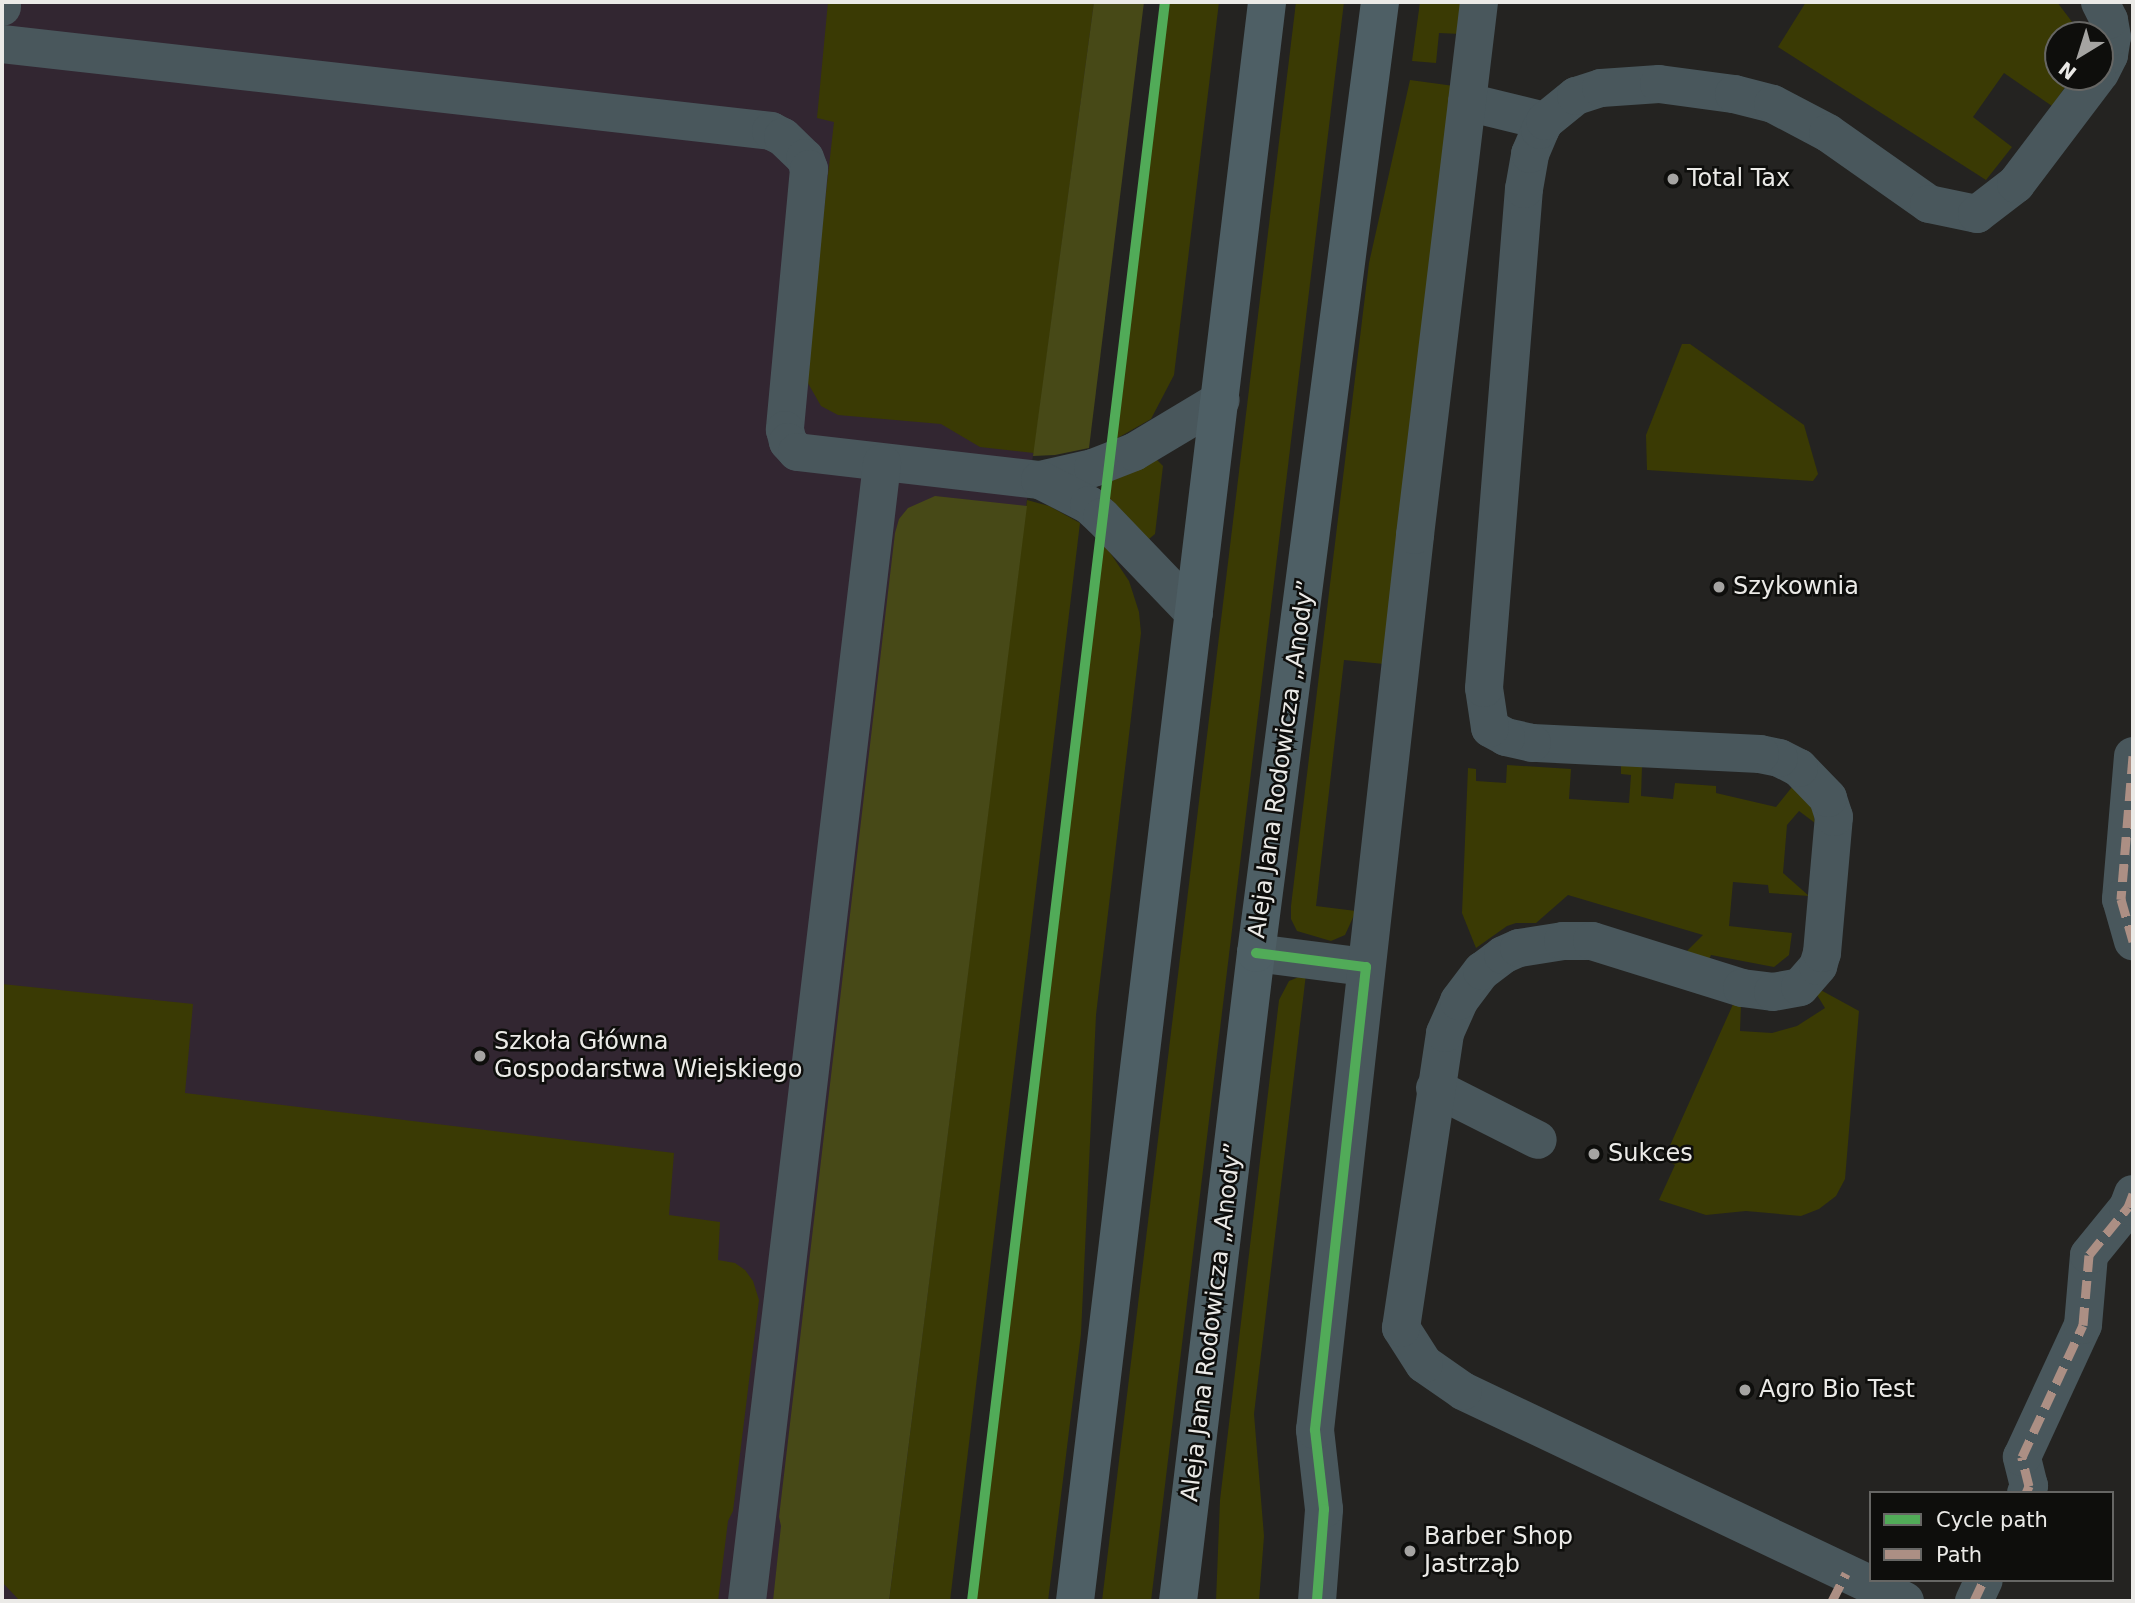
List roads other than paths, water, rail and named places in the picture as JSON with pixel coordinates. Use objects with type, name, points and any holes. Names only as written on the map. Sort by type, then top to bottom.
[{"type":"main road","points":[[1075,1601],[1268,2]]},
{"type":"main road","name":"Aleja Jana Rodowicza „Anody”","points":[[1178,1601],[1256,953],[1380,2]]},
{"type":"street","points":[[2,2],[2,7]]},
{"type":"street","points":[[1317,1601],[1325,1509],[1315,1430],[1366,967],[1479,2]]},
{"type":"street","points":[[2100,2],[2109,21]]},
{"type":"street","points":[[2,44],[771,131],[793,146],[809,169],[785,430],[788,442],[797,452],[1040,480],[1093,468],[1134,452],[1220,400]]},
{"type":"street","points":[[1905,1601],[1839,1587],[1462,1391],[1424,1364],[1401,1328],[1445,1033],[1459,1001],[1482,971],[1503,955],[1519,948],[1563,941],[1591,941],[1731,985],[1773,992],[1800,987],[1818,966],[1822,953],[1834,817],[1828,798],[1799,768],[1779,758],[1760,754],[1532,743],[1506,737],[1490,728],[1484,688],[1524,189],[1530,153],[1545,121],[1576,96],[1601,88],[1659,84],[1734,94],[1773,104],[1828,133],[1929,204],[1977,214],[2016,184],[2086,91]]},
{"type":"street","points":[[1467,102],[1545,121]]},
{"type":"street","points":[[747,1601],[882,463]]},
{"type":"street","points":[[1040,480],[1089,505],[1194,613]]},
{"type":"street","points":[[2133,756],[2121,899],[2133,941]]},
{"type":"street","points":[[1256,953],[1366,967]]},
{"type":"street","points":[[1435,1088],[1538,1140]]},
{"type":"street","points":[[2027,1491],[2029,1486],[2022,1457],[2083,1325],[2089,1255],[2128,1207],[2133,1194]]},
{"type":"street","points":[[1974,1601],[1983,1582]]},
{"type":"place","name":"Total Tax","points":[[1673,179]]},
{"type":"place","name":"Szykownia","points":[[1719,587]]},
{"type":"place","name":"Szkoła Główna Gospodarstwa Wiejskiego","points":[[480,1056]]},
{"type":"place","name":"Sukces","points":[[1594,1154]]},
{"type":"place","name":"Agro Bio Test","points":[[1745,1390]]},
{"type":"place","name":"Barber Shop Jastrząb","points":[[1410,1551]]}]
